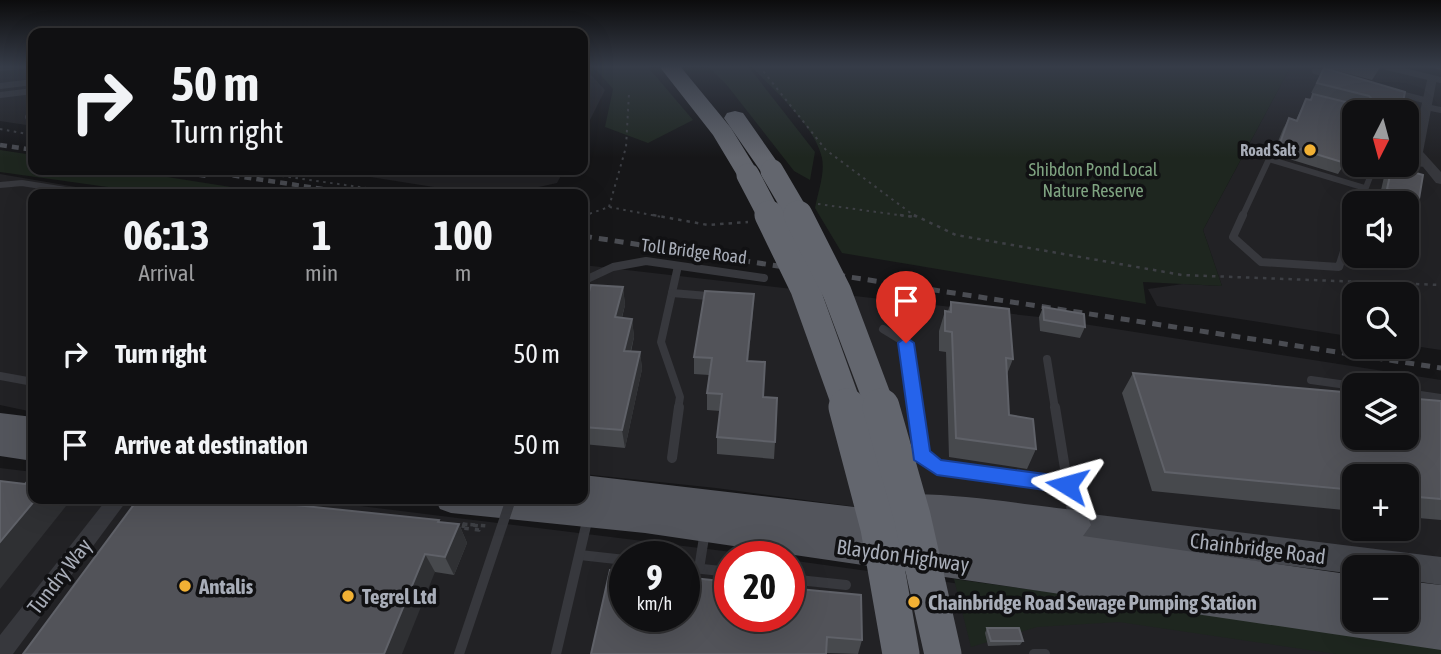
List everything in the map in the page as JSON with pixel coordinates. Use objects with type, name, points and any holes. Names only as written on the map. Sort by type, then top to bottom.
[{"type":"highway","points":[[694,97],[760,173],[830,350],[882,538],[901,654]]},
{"type":"highway","points":[[712,97],[760,173],[827,270],[867,368],[898,461],[928,579],[943,654]]},
{"type":"main road","points":[[0,425],[28,428]]},
{"type":"main road","points":[[0,444],[28,448]]},
{"type":"main road","points":[[0,456],[28,457]]},
{"type":"main road","name":"Blaydon Highway","points":[[588,501],[698,514],[982,537],[1342,589]]},
{"type":"main road","name":"Blaydon Highway","points":[[459,517],[562,504]]},
{"type":"main road","points":[[698,514],[951,511],[1075,525]]},
{"type":"main road","name":"Blaydon Highway","points":[[698,514],[1342,617]]},
{"type":"main road","name":"Chainbridge Road","points":[[1075,525],[1441,571]]},
{"type":"main road","name":"Blaydon Highway","points":[[1419,607],[1440,624]]},
{"type":"main road","name":"Blaydon Highway","points":[[1419,623],[1440,624]]},
{"type":"street","points":[[1430,97],[1417,152],[1441,180]]},
{"type":"street","name":"Tundry Way","points":[[0,653],[114,504]]},
{"type":"lane","points":[[1406,97],[1441,110]]},
{"type":"lane","points":[[1342,257],[1339,267],[1261,262],[1233,237],[1269,159],[1365,188]]},
{"type":"lane","points":[[1419,163],[1426,164]]},
{"type":"lane","points":[[1364,191],[1370,177]]},
{"type":"lane","points":[[0,185],[22,183],[60,189]]},
{"type":"lane","name":"Toll Bridge Road","points":[[588,278],[627,261],[678,265],[764,278]]},
{"type":"lane","points":[[672,458],[680,397],[661,342],[678,265]]},
{"type":"lane","points":[[672,293],[708,296]]},
{"type":"lane","points":[[883,330],[906,343],[921,454],[937,467],[1067,485]]},
{"type":"lane","points":[[1047,359],[1075,525]]},
{"type":"lane","points":[[0,376],[28,381]]},
{"type":"lane","points":[[1311,380],[1342,384]]},
{"type":"lane","points":[[1419,395],[1441,398]]},
{"type":"lane","points":[[459,654],[509,504]]},
{"type":"lane","points":[[556,654],[580,555],[586,504]]},
{"type":"lane","points":[[698,514],[698,541]]},
{"type":"lane","points":[[580,555],[609,558]]},
{"type":"lane","points":[[805,581],[846,585]]},
{"type":"lane","points":[[1034,654],[1045,654]]},
{"type":"path","points":[[609,207],[626,146],[629,97]]},
{"type":"path","points":[[783,97],[826,150],[918,218],[956,235],[1182,275],[1441,285]]},
{"type":"path","points":[[0,129],[28,134]]},
{"type":"path","points":[[275,175],[373,189]]},
{"type":"path","points":[[812,203],[918,218]]},
{"type":"path","points":[[588,214],[609,207],[708,225],[759,221]]},
{"type":"path","points":[[459,517],[464,524],[488,526]]},
{"type":"shaded area","points":[[0,97],[28,97],[28,125],[0,121]]},
{"type":"shaded area","points":[[588,97],[602,97],[588,124]]},
{"type":"shaded area","points":[[1275,97],[1441,97],[1441,350],[1419,347],[1419,282],[1342,282],[1342,335],[1157,306],[1148,289],[1183,284],[1222,286],[1203,230]]},
{"type":"shaded area","points":[[0,174],[88,189],[28,189],[28,411],[0,405]]},
{"type":"shaded area","points":[[358,175],[561,175],[557,183],[530,189],[446,189]]},
{"type":"shaded area","points":[[588,266],[1039,317],[1396,373],[1342,373],[1342,450],[1419,450],[1419,377],[1441,380],[1441,585],[1419,573],[1419,555],[1342,555],[1342,572],[716,488],[588,475]]},
{"type":"shaded area","points":[[0,468],[28,471],[28,504],[344,504],[644,541],[609,541],[609,632],[700,632],[700,548],[714,550],[714,632],[805,632],[805,562],[1441,651],[1441,654],[0,654]]},
{"type":"green space","points":[[611,97],[673,97],[693,120],[648,143],[605,127]]},
{"type":"green space","points":[[736,97],[772,97],[815,152],[810,180],[794,171]]},
{"type":"green space","name":"Shibdon Pond Local Nature Reserve","points":[[780,97],[1275,97],[1203,230],[1222,286],[1143,282],[1146,304],[842,253],[815,208],[823,170],[818,146],[803,121]]},
{"type":"green space","points":[[0,150],[28,154],[28,175],[155,175],[243,189],[122,189],[0,172]]},
{"type":"green space","points":[[954,579],[1441,645],[1441,654],[1336,654],[1119,622],[1037,627],[971,647]]},
{"type":"building","points":[[1323,97],[1342,101],[1342,162],[1280,143],[1289,118],[1297,121],[1306,99]]},
{"type":"building","points":[[1370,97],[1404,97],[1403,100],[1373,100]]},
{"type":"building","points":[[1423,175],[1419,199],[1419,191],[1387,189],[1390,177]]},
{"type":"building","points":[[591,285],[623,287],[615,317],[632,319],[624,351],[640,352],[622,430],[588,427],[588,295]]},
{"type":"building","points":[[705,291],[754,294],[747,361],[765,362],[763,397],[777,398],[775,442],[717,437],[722,394],[707,393],[712,358],[694,357]]},
{"type":"building","points":[[951,302],[1009,309],[1013,359],[1006,358],[1009,415],[1033,419],[1036,449],[956,438],[952,332],[945,331],[945,311],[951,312]]},
{"type":"building","points":[[1043,307],[1084,314],[1085,327],[1044,320]]},
{"type":"building","points":[[1133,373],[1342,392],[1342,450],[1419,450],[1419,399],[1441,401],[1441,499],[1419,497],[1419,464],[1342,464],[1342,489],[1165,472]]},
{"type":"building","points":[[0,481],[25,484],[28,481],[28,504],[32,504],[0,542]]},
{"type":"building","points":[[134,504],[285,504],[459,524],[445,557],[425,554],[384,654],[23,654]]},
{"type":"building","points":[[609,574],[609,632],[700,632],[700,579],[714,580],[714,632],[805,632],[805,590],[861,595],[862,640],[827,637],[826,654],[591,654]]},
{"type":"building","points":[[987,628],[1019,628],[1023,641],[991,641]]},
{"type":"railway","points":[[0,145],[28,149]]},
{"type":"railway","points":[[200,175],[207,176]]},
{"type":"railway","points":[[230,175],[323,189]]},
{"type":"railway","points":[[588,237],[1441,368]]},
{"type":"place","name":"Road Salt","points":[[1310,150]]},
{"type":"place","name":"Antalis","points":[[185,586]]},
{"type":"place","name":"Tegrel Ltd","points":[[348,596]]},
{"type":"place","name":"Chainbridge Road Sewage Pumping Station","points":[[914,602]]},
{"type":"route","points":[[906,343],[921,454],[937,467],[1067,485]]}]
